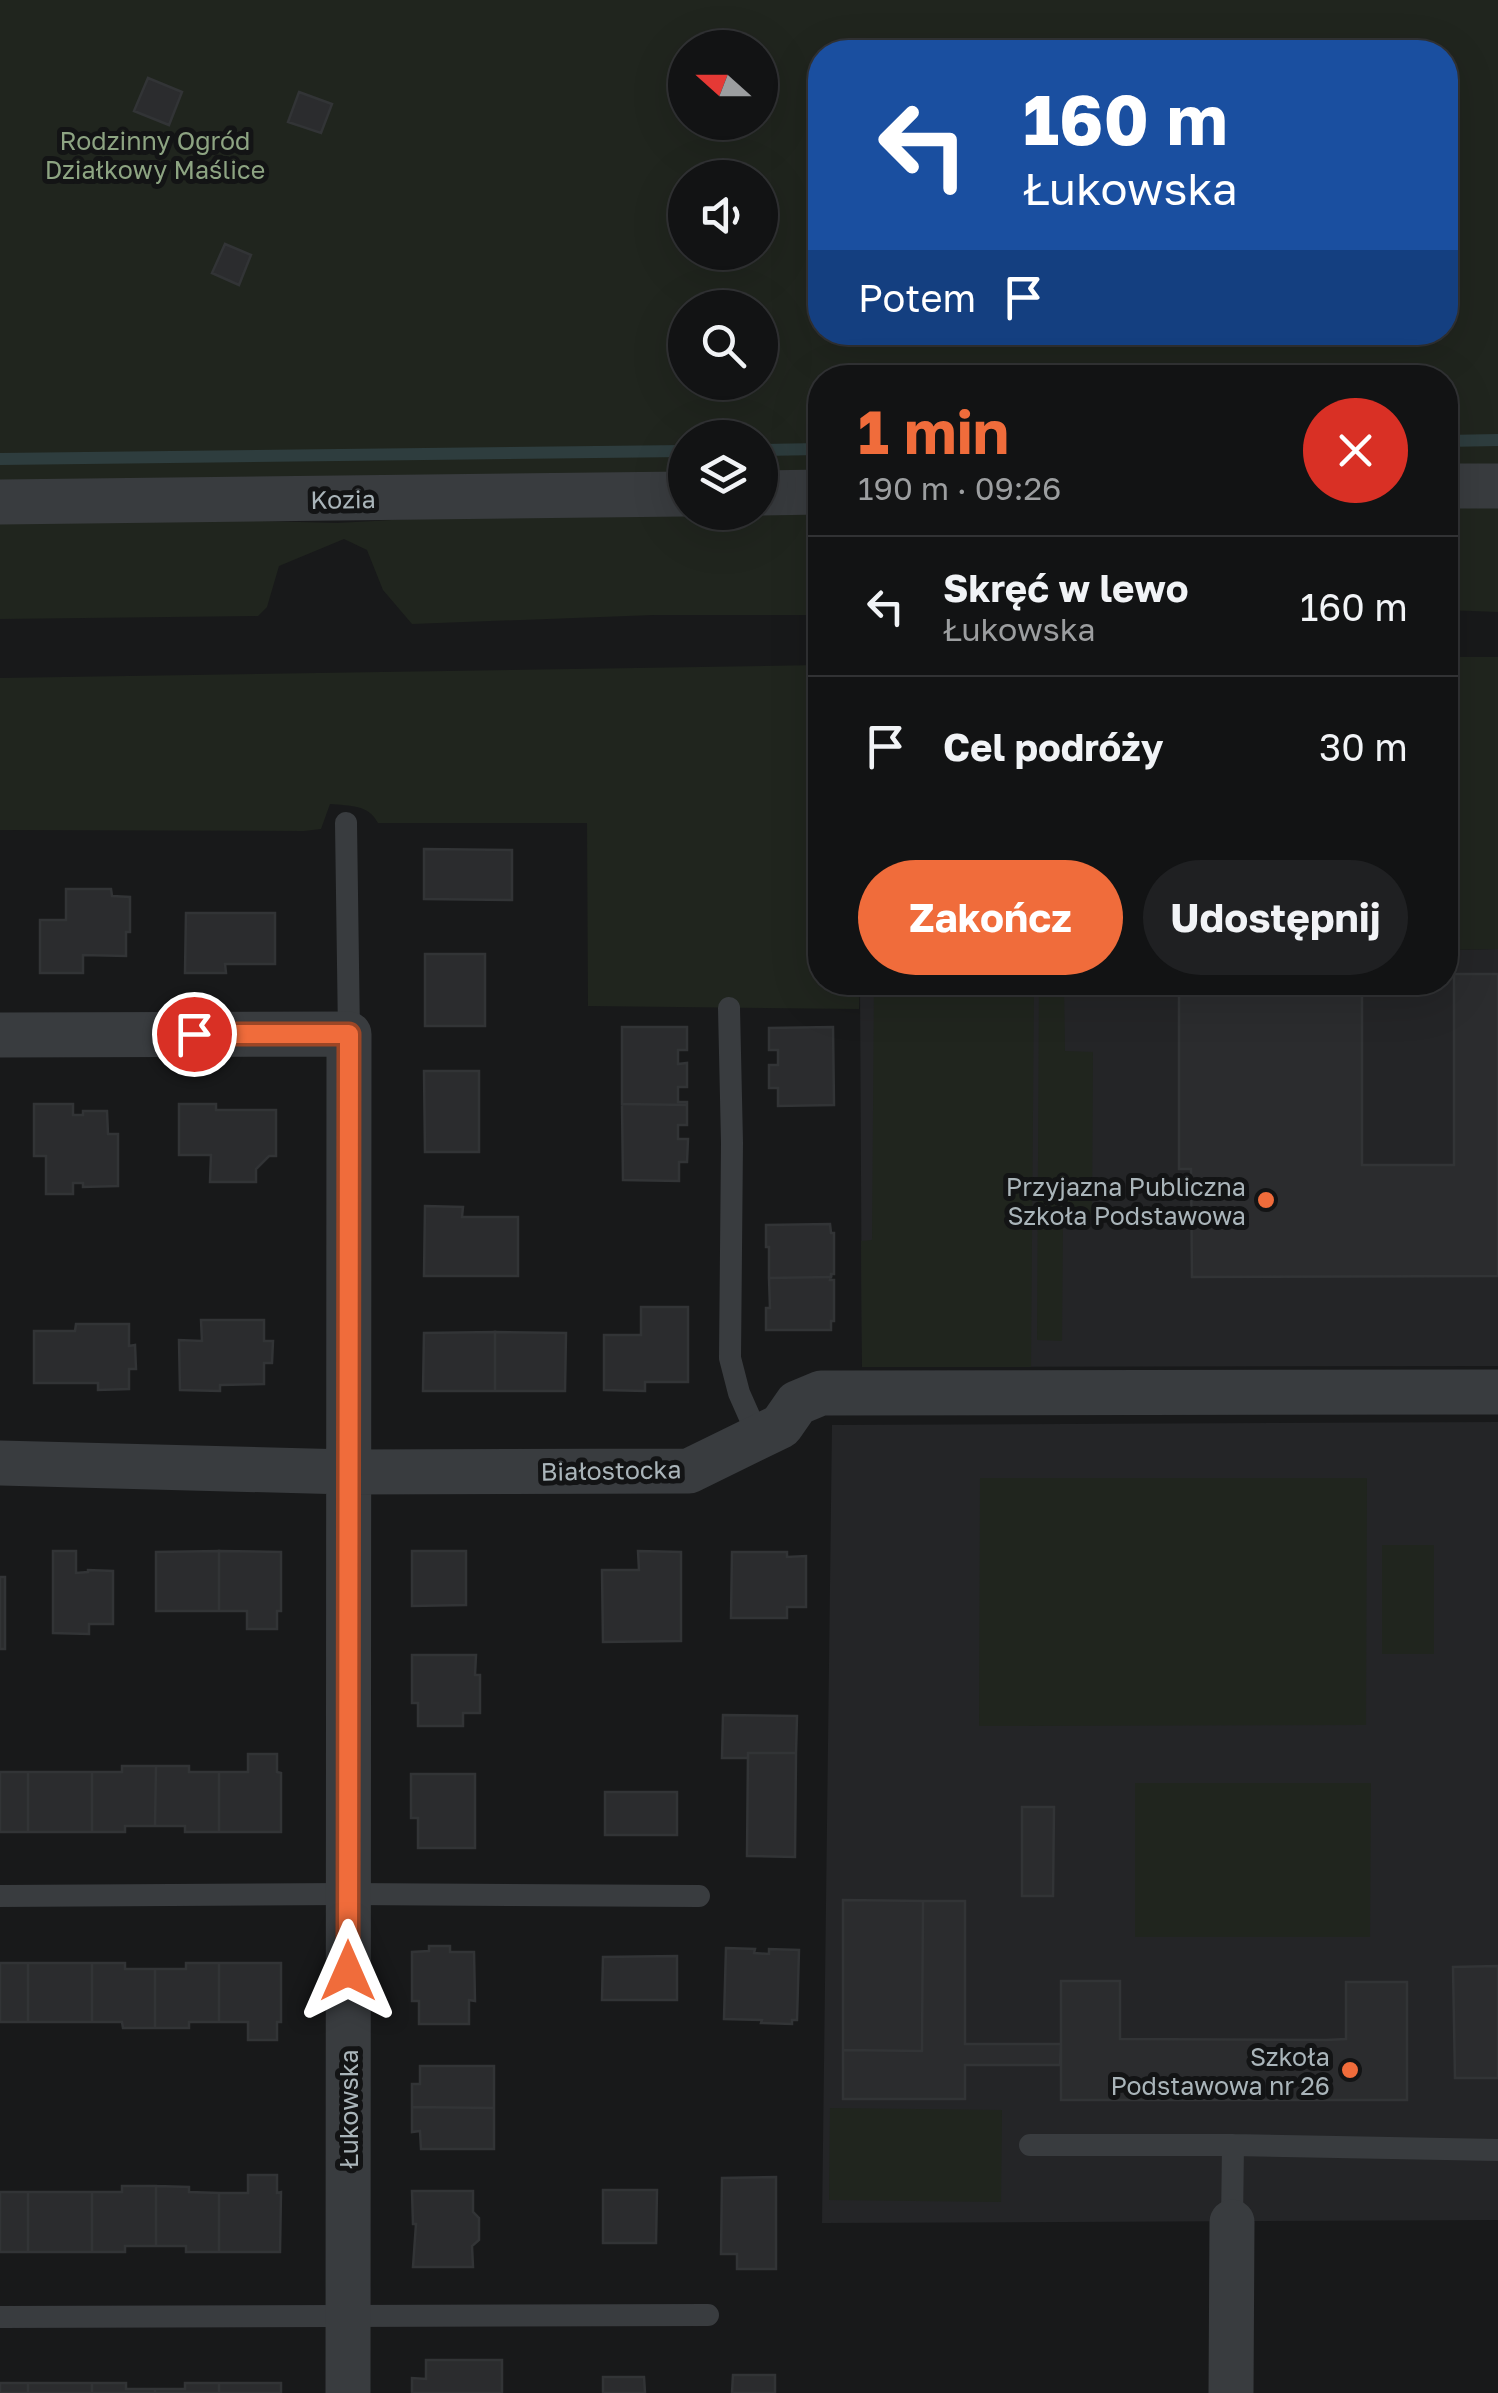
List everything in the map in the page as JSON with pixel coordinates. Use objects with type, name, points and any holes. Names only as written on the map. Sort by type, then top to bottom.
[{"type":"street","points":[[1458,486],[1498,486]]},
{"type":"street","points":[[778,493],[808,492]]},
{"type":"street","name":"Kozia","points":[[0,502],[668,494]]},
{"type":"street","points":[[0,1035],[349,1034]]},
{"type":"street","name":"Łukowska","points":[[348,2393],[349,1034]]},
{"type":"street","name":"Białostocka","points":[[0,1462],[348,1472],[689,1471],[781,1426],[797,1404],[821,1393],[1498,1392]]},
{"type":"street","points":[[1231,2393],[1232,2222]]},
{"type":"lane","points":[[346,823],[349,1034]]},
{"type":"lane","points":[[729,1008],[730,1358],[738,1393],[758,1436]]},
{"type":"lane","points":[[0,1896],[699,1896]]},
{"type":"lane","points":[[1030,2145],[1498,2150]]},
{"type":"lane","points":[[1232,2222],[1233,2145]]},
{"type":"lane","points":[[0,2317],[708,2315]]},
{"type":"shaded area","points":[[1498,949],[1498,1366],[862,1367],[860,995],[1458,995],[1458,950]]},
{"type":"shaded area","points":[[1498,1422],[1498,2220],[822,2223],[832,1425]]},
{"type":"green space","name":"Rodzinny Ogród Działkowy Maślice","points":[[0,0],[1498,0],[1498,469],[1458,468],[1458,365],[808,365],[808,471],[778,472],[778,420],[668,420],[668,473],[0,482]]},
{"type":"green space","points":[[1498,507],[1498,612],[1458,610],[1458,508]]},
{"type":"green space","points":[[778,512],[808,512],[808,615],[654,615],[412,624],[383,590],[367,550],[344,539],[279,566],[267,607],[258,616],[0,619],[0,522],[157,518],[337,523],[483,515],[668,513],[668,530],[778,530]]},
{"type":"green space","points":[[1458,657],[1498,657],[1498,949],[1458,950]]},
{"type":"green space","points":[[808,665],[808,995],[860,995],[859,1009],[588,1006],[587,823],[378,823],[364,809],[330,804],[321,829],[304,831],[0,830],[0,678]]},
{"type":"green space","points":[[874,995],[1034,995],[1031,1367],[862,1367],[861,1241],[872,1240]]},
{"type":"green space","points":[[1039,995],[1064,995],[1065,1051],[1093,1052],[1092,1219],[1063,1220],[1062,1341],[1037,1340]]},
{"type":"green space","points":[[980,1478],[1367,1478],[1366,1725],[979,1726]]},
{"type":"green space","points":[[1382,1545],[1434,1545],[1434,1654],[1382,1654]]},
{"type":"green space","points":[[1135,1783],[1371,1783],[1370,1937],[1135,1937]]},
{"type":"green space","points":[[830,2108],[1002,2110],[1001,2202],[829,2200]]},
{"type":"building","points":[[148,78],[182,92],[169,125],[134,111]]},
{"type":"building","points":[[299,92],[332,104],[321,133],[288,122]]},
{"type":"building","points":[[225,244],[251,255],[239,285],[212,273]]},
{"type":"building","points":[[424,849],[512,850],[512,900],[424,899]]},
{"type":"building","points":[[66,889],[111,889],[112,896],[130,897],[126,956],[83,955],[83,973],[40,973],[40,920],[66,920]]},
{"type":"building","points":[[186,913],[275,913],[275,964],[225,964],[226,973],[185,973]]},
{"type":"building","points":[[425,954],[485,954],[485,1026],[425,1026]]},
{"type":"building","points":[[1458,974],[1498,974],[1498,1276],[1192,1277],[1191,1169],[1179,1169],[1179,995],[1362,995],[1362,1165],[1454,1165],[1454,995],[1458,995]]},
{"type":"building","points":[[622,1027],[687,1027],[687,1050],[678,1050],[678,1064],[687,1063],[687,1087],[678,1087],[678,1102],[687,1105],[622,1104]]},
{"type":"building","points":[[833,1027],[834,1105],[778,1106],[778,1088],[769,1088],[769,1065],[778,1065],[778,1050],[769,1050],[769,1028]]},
{"type":"building","points":[[424,1071],[479,1071],[479,1152],[425,1152]]},
{"type":"building","points":[[34,1104],[73,1104],[73,1115],[107,1111],[108,1134],[118,1134],[118,1186],[83,1187],[83,1183],[73,1183],[73,1194],[46,1194],[46,1156],[34,1156]]},
{"type":"building","points":[[179,1104],[216,1104],[216,1110],[276,1110],[276,1156],[269,1156],[256,1169],[256,1182],[210,1182],[211,1155],[179,1155]]},
{"type":"building","points":[[622,1104],[687,1105],[687,1125],[678,1125],[678,1139],[688,1139],[687,1162],[679,1162],[679,1181],[623,1180]]},
{"type":"building","points":[[425,1206],[463,1207],[462,1217],[518,1217],[518,1276],[424,1276]]},
{"type":"building","points":[[830,1224],[834,1233],[831,1277],[769,1278],[766,1225]]},
{"type":"building","points":[[831,1277],[831,1330],[766,1330],[769,1278]]},
{"type":"building","points":[[641,1307],[688,1307],[688,1382],[645,1382],[645,1391],[604,1390],[604,1335],[641,1335]]},
{"type":"building","points":[[201,1320],[264,1320],[264,1341],[273,1341],[272,1363],[264,1363],[264,1384],[220,1385],[220,1391],[180,1390],[179,1340],[202,1341]]},
{"type":"building","points":[[76,1324],[129,1324],[129,1346],[135,1345],[136,1369],[129,1369],[129,1389],[98,1390],[98,1383],[34,1383],[34,1331],[75,1331]]},
{"type":"building","points":[[495,1332],[495,1391],[423,1391],[424,1333]]},
{"type":"building","points":[[495,1332],[566,1333],[565,1391],[495,1391]]},
{"type":"building","points":[[53,1551],[76,1551],[76,1573],[113,1571],[113,1624],[89,1624],[89,1634],[53,1633]]},
{"type":"building","points":[[219,1551],[219,1611],[156,1611],[156,1552]]},
{"type":"building","points":[[219,1551],[281,1552],[281,1611],[277,1611],[277,1629],[247,1629],[247,1611],[219,1611]]},
{"type":"building","points":[[412,1551],[466,1551],[466,1605],[412,1606]]},
{"type":"building","points":[[638,1551],[681,1552],[681,1641],[603,1642],[602,1570],[639,1570]]},
{"type":"building","points":[[732,1552],[806,1556],[806,1607],[787,1607],[787,1618],[731,1618]]},
{"type":"building","points":[[0,1577],[5,1577],[5,1649],[0,1649]]},
{"type":"building","points":[[412,1655],[476,1655],[480,1713],[463,1713],[463,1726],[418,1726],[418,1703],[412,1703]]},
{"type":"building","points":[[723,1715],[797,1716],[796,1753],[748,1753],[748,1758],[722,1758]]},
{"type":"building","points":[[748,1753],[796,1753],[795,1857],[747,1856]]},
{"type":"building","points":[[248,1754],[277,1754],[277,1772],[281,1773],[281,1832],[219,1832],[219,1772],[248,1772]]},
{"type":"building","points":[[122,1766],[156,1766],[155,1826],[125,1826],[125,1832],[92,1832],[92,1772],[122,1772]]},
{"type":"building","points":[[156,1766],[189,1766],[189,1772],[219,1772],[219,1832],[185,1832],[185,1826],[155,1826]]},
{"type":"building","points":[[0,1772],[28,1772],[28,1832],[0,1832]]},
{"type":"building","points":[[28,1772],[92,1772],[92,1832],[28,1832]]},
{"type":"building","points":[[411,1774],[475,1774],[475,1848],[418,1848],[418,1818],[411,1818]]},
{"type":"building","points":[[605,1792],[677,1792],[677,1835],[605,1835]]},
{"type":"building","points":[[1022,1807],[1054,1807],[1053,1896],[1022,1896]]},
{"type":"building","points":[[843,1900],[923,1901],[922,2051],[843,2050]]},
{"type":"building","points":[[923,1901],[965,1901],[965,2044],[1061,2044],[1060,2065],[965,2065],[965,2099],[843,2099],[843,2050],[922,2051]]},
{"type":"building","points":[[429,1946],[450,1946],[450,1952],[474,1952],[475,2001],[469,2000],[469,2024],[419,2024],[419,2001],[412,2001],[412,1952],[429,1951]]},
{"type":"building","points":[[726,1948],[755,1949],[754,1953],[769,1954],[769,1949],[799,1950],[797,2020],[792,2020],[792,2024],[724,2019]]},
{"type":"building","points":[[677,1956],[677,2000],[602,2000],[603,1957]]},
{"type":"building","points":[[0,1963],[28,1963],[28,2022],[0,2022]]},
{"type":"building","points":[[28,1963],[92,1963],[92,2022],[28,2022]]},
{"type":"building","points":[[92,1963],[125,1963],[125,1969],[155,1969],[155,2028],[123,2028],[122,2022],[92,2022]]},
{"type":"building","points":[[186,1963],[219,1963],[219,2022],[189,2022],[189,2028],[155,2028],[155,1969],[186,1969]]},
{"type":"building","points":[[219,1963],[281,1963],[281,2022],[277,2022],[277,2040],[248,2040],[248,2022],[219,2022]]},
{"type":"building","points":[[1498,1966],[1498,2078],[1455,2078],[1453,1967]]},
{"type":"building","points":[[1061,1981],[1120,1981],[1120,2039],[1326,2040],[1346,2039],[1346,1982],[1407,1982],[1407,2100],[1061,2100]]},
{"type":"building","points":[[420,2066],[494,2066],[494,2108],[412,2107],[412,2084],[420,2084]]},
{"type":"building","points":[[412,2107],[494,2108],[494,2149],[421,2149],[420,2131],[412,2132]]},
{"type":"building","points":[[248,2175],[277,2175],[277,2193],[281,2192],[280,2252],[219,2252],[219,2193],[248,2193]]},
{"type":"building","points":[[776,2177],[776,2269],[737,2269],[737,2254],[721,2254],[722,2178]]},
{"type":"building","points":[[122,2186],[156,2186],[156,2246],[125,2246],[125,2252],[92,2252],[92,2192],[122,2192]]},
{"type":"building","points":[[156,2186],[219,2193],[219,2252],[186,2252],[186,2246],[156,2246]]},
{"type":"building","points":[[603,2190],[657,2190],[656,2243],[603,2243]]},
{"type":"building","points":[[412,2191],[473,2191],[479,2240],[472,2246],[473,2267],[413,2267],[416,2224]]},
{"type":"building","points":[[0,2192],[28,2192],[28,2252],[0,2252]]},
{"type":"building","points":[[28,2192],[92,2192],[92,2252],[28,2252]]},
{"type":"building","points":[[426,2360],[502,2360],[502,2393],[412,2393],[412,2378],[426,2379]]},
{"type":"building","points":[[733,2375],[775,2375],[775,2393],[732,2393]]},
{"type":"building","points":[[603,2377],[644,2377],[645,2393],[603,2393]]},
{"type":"building","points":[[0,2383],[28,2383],[28,2393],[0,2393]]},
{"type":"building","points":[[28,2383],[92,2383],[92,2393],[28,2393]]},
{"type":"building","points":[[92,2383],[126,2383],[126,2389],[155,2389],[155,2393],[92,2393]]},
{"type":"building","points":[[185,2383],[219,2383],[219,2393],[155,2393],[155,2389],[185,2389]]},
{"type":"building","points":[[219,2383],[281,2383],[281,2393],[219,2393]]},
{"type":"waterway","points":[[1458,441],[1498,440]]},
{"type":"waterway","points":[[778,450],[808,449]]},
{"type":"waterway","points":[[0,459],[668,451]]},
{"type":"place","name":"Przyjazna Publiczna Szkoła Podstawowa","points":[[1266,1200]]},
{"type":"place","name":"Szkoła Podstawowa nr 26","points":[[1350,2070]]},
{"type":"route","points":[[194,1034],[349,1034],[348,1971]]}]
